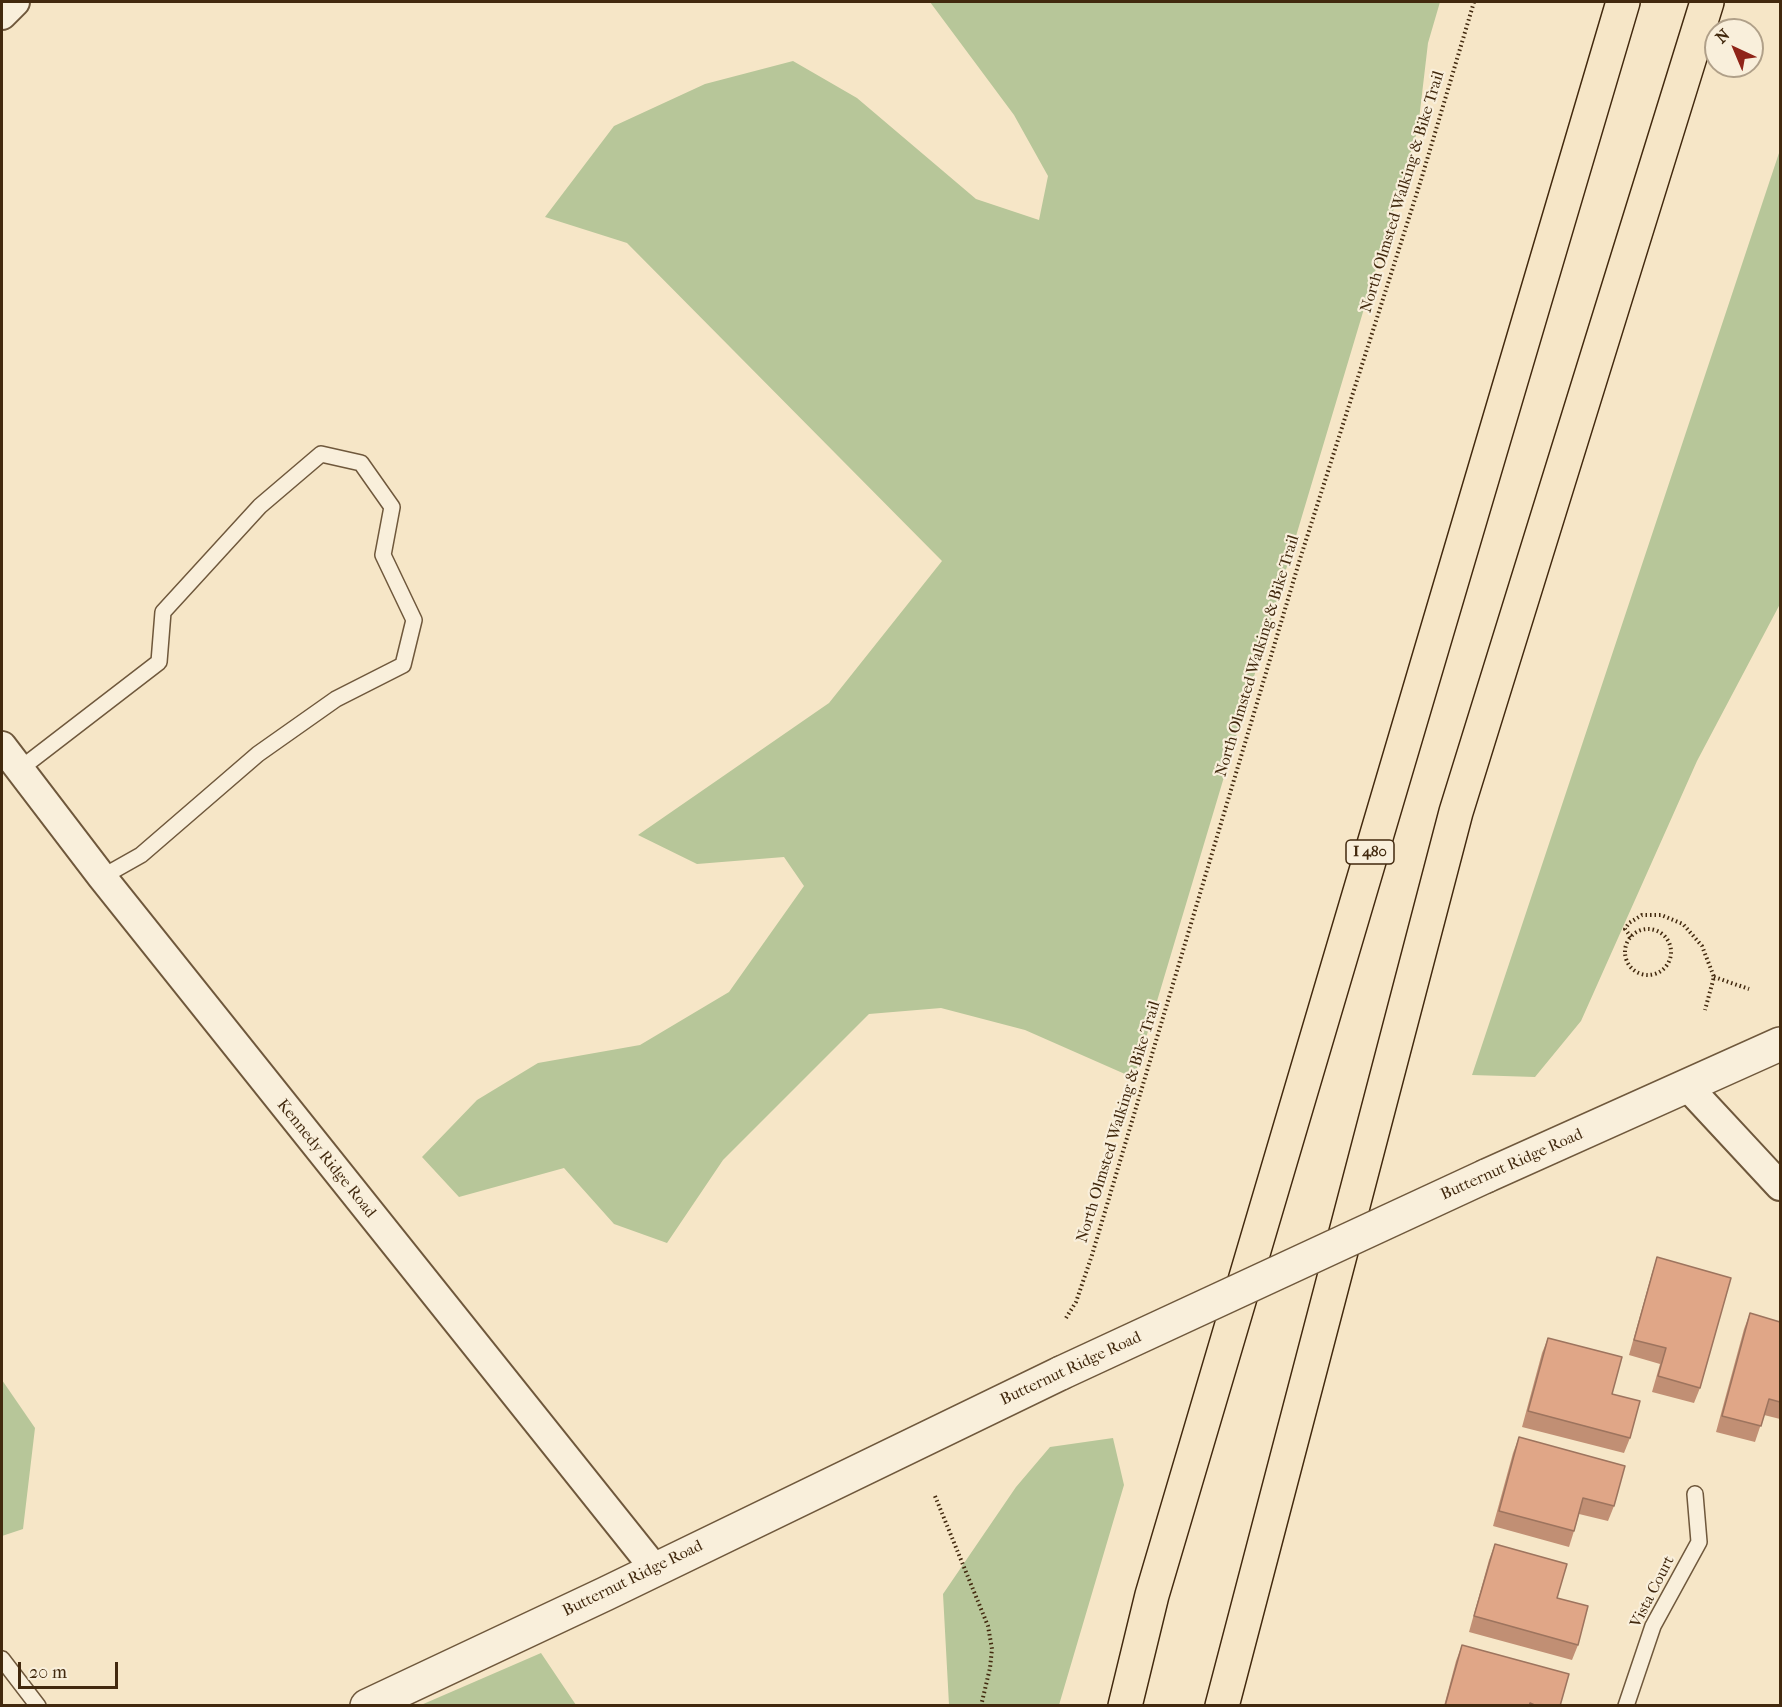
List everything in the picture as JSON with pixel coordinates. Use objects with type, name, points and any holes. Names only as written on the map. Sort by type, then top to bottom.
[{"type":"highway","name":"I 480","points":[[1125,1706],[1159,1573],[1623,2]]},
{"type":"highway","points":[[1222,1706],[1456,812],[1707,2]]},
{"type":"street","points":[[2,15],[15,2]]},
{"type":"street","name":"Kennedy Ridge Road","points":[[2,746],[102,877],[655,1569]]},
{"type":"street","name":"Butternut Ridge Road","points":[[367,1706],[1061,1373],[1486,1176],[1780,1044]]},
{"type":"street","points":[[1688,1087],[1780,1186]]},
{"type":"lane","points":[[20,769],[159,662],[163,612],[260,506],[321,454],[361,463],[392,507],[382,555],[414,620],[402,665],[336,699],[316,712],[258,754],[141,855],[102,877]]},
{"type":"lane","name":"Vista Court","points":[[1626,1706],[1653,1626],[1699,1542],[1695,1494]]},
{"type":"lane","points":[[2,1659],[38,1706]]},
{"type":"path","name":"North Olmsted Walking & Bike Trail","points":[[1066,1318],[1076,1302],[1092,1255],[1300,560],[1421,180],[1474,2]]},
{"type":"path","points":[[1631,937],[1625,929],[1629,923],[1642,915],[1661,915],[1683,924],[1702,946],[1714,977],[1705,1010]]},
{"type":"path","points":[[1644,930],[1659,932],[1665,937],[1671,952],[1666,966],[1654,974],[1640,974],[1634,970],[1626,958],[1625,951],[1631,937],[1644,930]]},
{"type":"path","points":[[1714,977],[1749,989]]},
{"type":"path","points":[[935,1496],[988,1626],[992,1648],[981,1706]]},
{"type":"green space","points":[[930,2],[1440,2],[1428,43],[1418,128],[1134,1078],[1025,1030],[941,1008],[869,1014],[723,1160],[667,1243],[614,1224],[564,1168],[459,1197],[422,1157],[477,1100],[538,1063],[640,1045],[729,992],[804,886],[784,857],[697,864],[638,835],[829,703],[942,561],[627,243],[545,217],[614,126],[705,84],[793,61],[857,98],[976,199],[1039,220],[1048,176],[1014,115]]},
{"type":"green space","points":[[1780,150],[1780,604],[1697,761],[1581,1021],[1535,1077],[1472,1075]]},
{"type":"green space","points":[[2,1380],[35,1428],[23,1529],[2,1536]]},
{"type":"green space","points":[[1113,1438],[1124,1485],[1059,1705],[949,1705],[943,1594],[1016,1487],[1050,1447]]},
{"type":"green space","points":[[541,1653],[576,1705],[421,1705]]},
{"type":"building","points":[[1657,1257],[1731,1278],[1700,1388],[1658,1376],[1666,1348],[1634,1340]]},
{"type":"building","points":[[1750,1313],[1780,1322],[1780,1402],[1769,1399],[1761,1426],[1722,1416]]},
{"type":"building","points":[[1548,1338],[1622,1357],[1612,1394],[1640,1401],[1630,1438],[1528,1411]]},
{"type":"building","points":[[1519,1437],[1625,1466],[1614,1506],[1583,1498],[1574,1531],[1499,1511]]},
{"type":"building","points":[[1495,1544],[1567,1564],[1557,1598],[1588,1606],[1578,1645],[1474,1616]]},
{"type":"building","points":[[1462,1645],[1569,1674],[1560,1706],[1537,1706],[1530,1703],[1529,1706],[1445,1706]]}]
